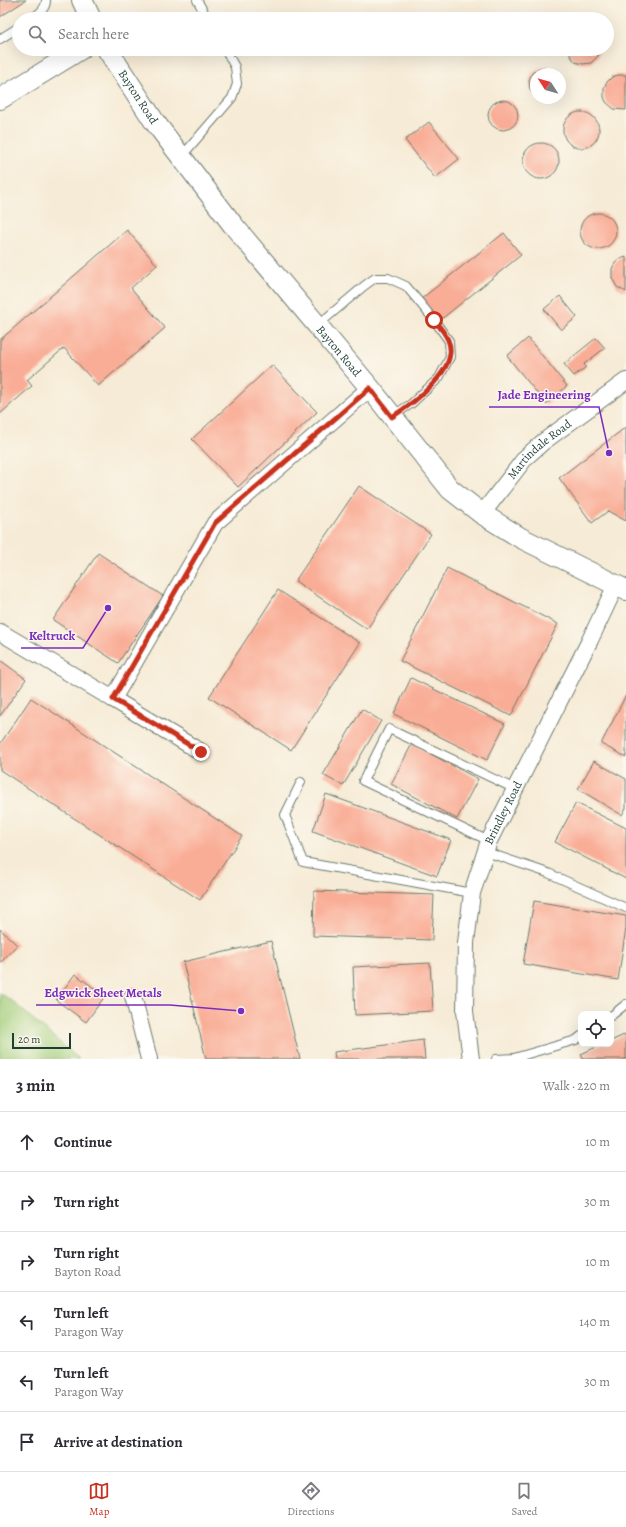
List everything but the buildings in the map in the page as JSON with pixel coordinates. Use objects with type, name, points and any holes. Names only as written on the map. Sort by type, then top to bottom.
[{"type":"street","points":[[82,0],[88,12]]},
{"type":"street","points":[[0,99],[70,56]]},
{"type":"street","name":"Bayton Road","points":[[112,56],[154,121],[233,225],[370,388],[450,489],[482,514],[521,538],[621,588]]},
{"type":"street","name":"Martindale Road","points":[[482,514],[526,457],[543,442],[626,381]]},
{"type":"street","points":[[113,699],[215,523],[370,388]]},
{"type":"street","name":"Brindley Road","points":[[472,1059],[465,1011],[466,943],[472,893],[487,846],[590,640],[621,588]]},
{"type":"street","points":[[0,632],[201,752]]},
{"type":"street","points":[[133,996],[149,1059]]},
{"type":"lane","points":[[41,12],[45,7],[46,0]]},
{"type":"lane","points":[[197,0],[204,12]]},
{"type":"lane","points":[[0,39],[12,31]]},
{"type":"lane","points":[[181,156],[232,98],[237,84],[236,67],[229,56]]},
{"type":"lane","points":[[318,325],[358,290],[375,278],[388,278],[406,286],[434,320],[449,341],[450,357],[439,378],[411,404],[392,417]]},
{"type":"lane","points":[[515,789],[389,729],[363,781],[487,846],[626,908]]},
{"type":"lane","points":[[301,782],[285,815],[303,862],[472,893]]},
{"type":"lane","points":[[614,1014],[626,1004]]},
{"type":"lane","points":[[496,1059],[514,1058],[578,1038]]},
{"type":"green space","points":[[0,993],[12,1001],[79,1059],[0,1059]]},
{"type":"place","name":"Jade Engineering","points":[[609,453]]},
{"type":"place","name":"Keltruck","points":[[108,608]]},
{"type":"place","name":"Edgwick Sheet Metals","points":[[241,1011]]},
{"type":"route","points":[[201,752],[113,699],[215,523],[370,388],[392,417],[411,404],[439,378],[450,357],[449,341],[434,320]]}]
